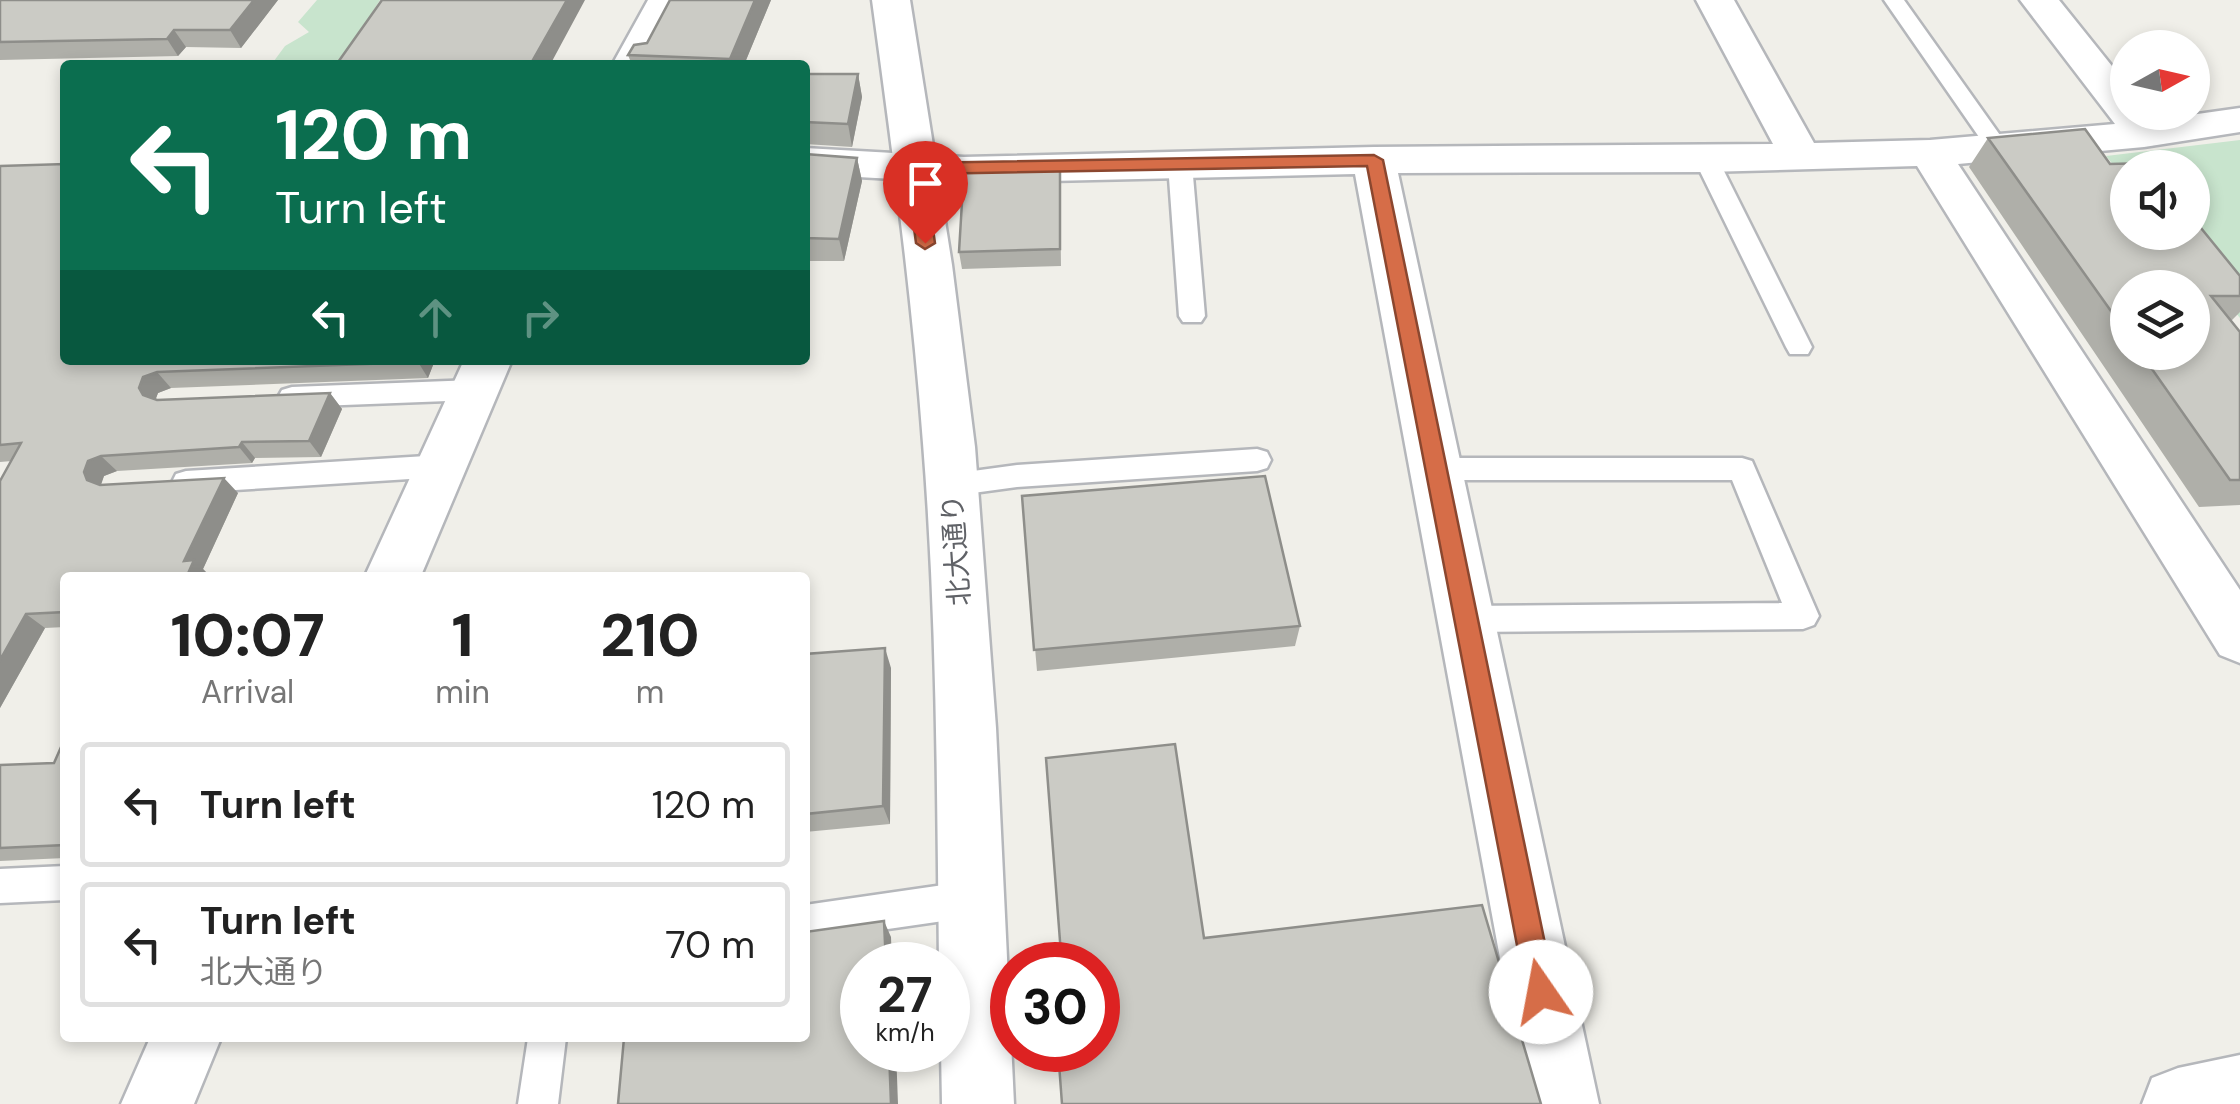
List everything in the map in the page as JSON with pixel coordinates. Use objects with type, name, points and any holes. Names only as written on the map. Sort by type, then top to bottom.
[{"type":"street","points":[[635,60],[667,0]]},
{"type":"street","name":"北大通り","points":[[891,0],[940,354],[959,584],[978,1104]]},
{"type":"street","points":[[1715,0],[1800,156]]},
{"type":"street","points":[[2039,0],[2144,134]]},
{"type":"street","points":[[810,161],[915,168],[1706,159],[1930,152],[2144,134],[2240,120]]},
{"type":"street","points":[[1930,152],[2240,638]]},
{"type":"street","points":[[1374,160],[1564,1104]]},
{"type":"street","points":[[395,572],[481,375]]},
{"type":"street","points":[[157,1104],[184,1042]]},
{"type":"street","points":[[2178,1104],[2240,1091]]},
{"type":"lane","points":[[1894,0],[1996,145]]},
{"type":"lane","points":[[1706,159],[1799,347]]},
{"type":"lane","points":[[1180,164],[1192,316]]},
{"type":"lane","points":[[266,398],[481,375]]},
{"type":"lane","points":[[951,485],[1016,476],[1257,460]]},
{"type":"lane","points":[[155,483],[442,466]]},
{"type":"lane","points":[[1434,469],[1742,468],[1804,616],[1465,619]]},
{"type":"lane","points":[[0,886],[60,883]]},
{"type":"lane","points":[[810,922],[971,899]]},
{"type":"lane","points":[[538,1104],[546,1042]]},
{"type":"green space","points":[[317,0],[380,0],[342,60],[275,60],[285,46],[309,32],[298,22]]},
{"type":"green space","points":[[2240,140],[2240,318],[2210,282],[2210,270],[2200,270],[2183,250],[2210,250],[2210,150],[2156,150]]},
{"type":"building","points":[[0,0],[254,0],[230,30],[174,30],[167,39],[0,42]]},
{"type":"building","points":[[382,0],[567,0],[533,60],[340,60]]},
{"type":"building","points":[[670,0],[755,0],[730,59],[628,55],[634,45],[647,43]]},
{"type":"building","points":[[810,74],[858,74],[848,124],[810,122]]},
{"type":"building","points":[[2085,129],[2110,164],[2110,250],[2210,250],[2210,239],[2240,276],[2240,296],[2211,296],[2240,332],[2240,480],[2230,480],[2153,370],[2210,370],[2210,270],[2110,270],[2110,310],[1988,138]]},
{"type":"building","points":[[810,154],[857,158],[839,239],[810,238]]},
{"type":"building","points":[[60,164],[60,365],[340,365],[157,372],[143,377],[139,388],[143,395],[157,400],[330,393],[309,441],[242,442],[239,447],[101,456],[88,461],[84,472],[87,480],[100,485],[224,478],[184,561],[194,560],[189,572],[60,572],[60,612],[26,614],[0,660],[0,481],[21,443],[0,445],[0,166]]},
{"type":"building","points":[[1060,167],[1060,249],[959,252],[964,169]]},
{"type":"building","points":[[1265,476],[1300,626],[1034,650],[1022,496]]},
{"type":"building","points":[[885,648],[883,806],[810,813],[810,654]]},
{"type":"building","points":[[1175,744],[1204,938],[1482,905],[1541,1104],[1062,1104],[1060,1072],[1120,1072],[1120,942],[1060,942],[1046,758]]},
{"type":"building","points":[[60,749],[60,845],[0,848],[0,765],[54,763]]},
{"type":"building","points":[[884,921],[885,942],[840,942],[840,1072],[890,1072],[891,1104],[618,1104],[624,1042],[810,1042],[810,931]]},
{"type":"route","points":[[925,243],[915,168],[1374,160],[1541,992]]}]
